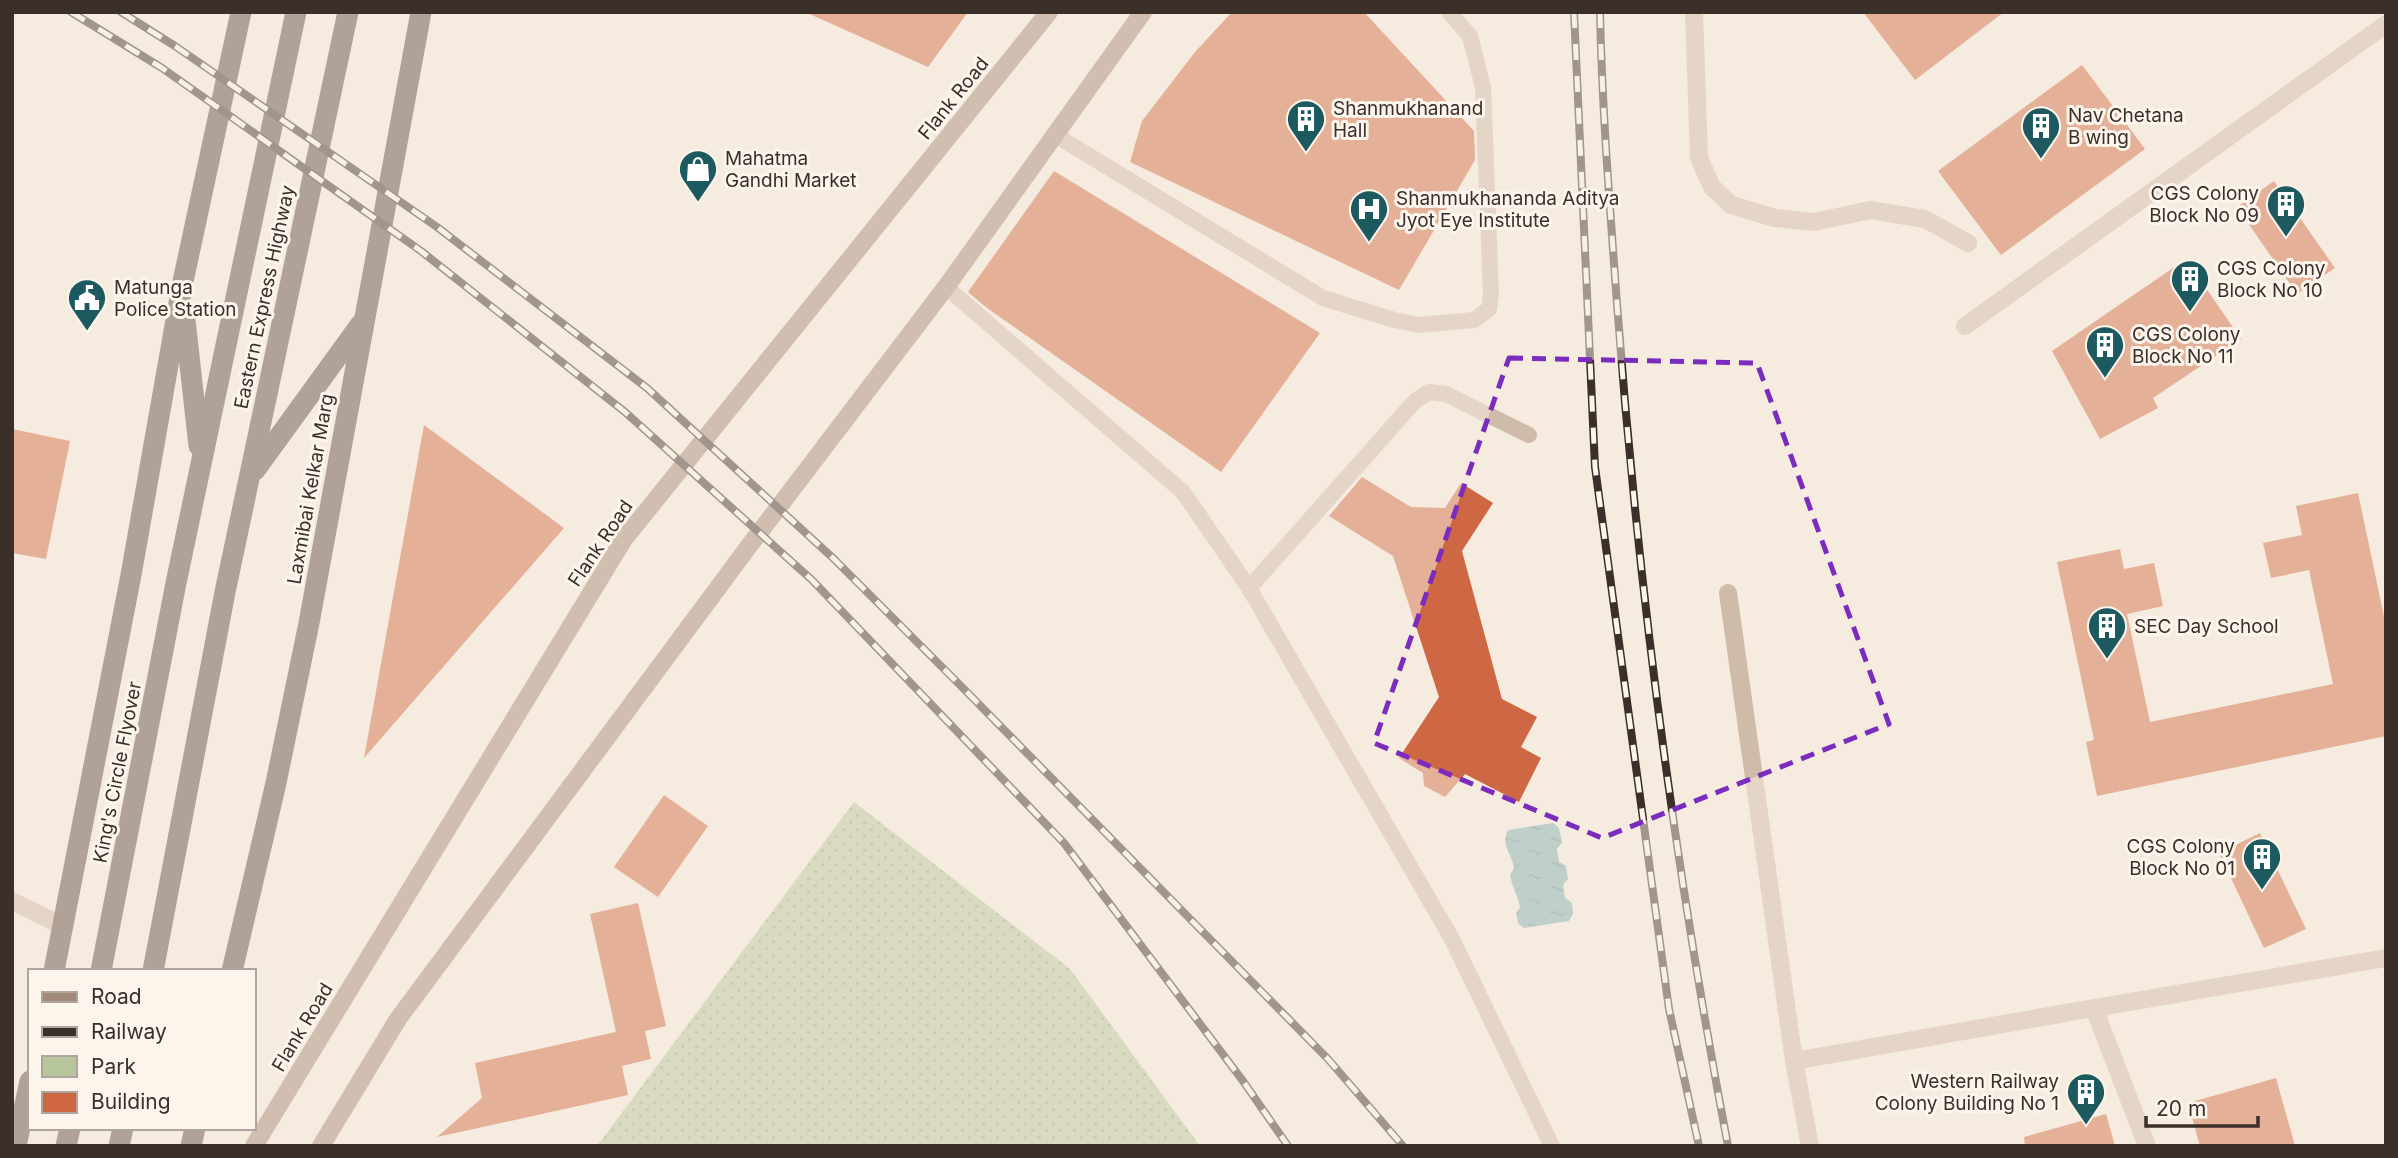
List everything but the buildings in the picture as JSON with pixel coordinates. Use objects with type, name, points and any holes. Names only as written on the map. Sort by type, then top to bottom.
[{"type":"highway","points":[[54,969],[131,575],[182,286],[241,12]]},
{"type":"highway","name":"Eastern Express Highway","points":[[176,583],[296,12]]},
{"type":"highway","name":"Eastern Express Highway","points":[[153,969],[225,592],[348,12]]},
{"type":"highway","name":"Laxmibai Kelkar Marg","points":[[232,969],[282,757],[421,12]]},
{"type":"highway","points":[[182,286],[201,466]]},
{"type":"highway","points":[[249,478],[364,319]]},
{"type":"highway","name":"King's Circle Flyover","points":[[101,969],[176,583]]},
{"type":"highway","points":[[16,1146],[28,1090]]},
{"type":"street","name":"Flank Road","points":[[254,1146],[624,539],[1049,12]]},
{"type":"street","points":[[321,1146],[398,1019],[749,545],[946,287],[1143,12]]},
{"type":"street","points":[[1694,12],[1699,158],[1712,187],[1731,205],[1775,218],[1814,222],[1870,209],[1925,219],[1968,243]]},
{"type":"street","points":[[1965,326],[2386,24]]},
{"type":"street","points":[[1728,593],[1794,1061],[1810,1146]]},
{"type":"street","points":[[12,901],[64,926]]},
{"type":"street","points":[[1794,1061],[2386,958]]},
{"type":"street","points":[[2094,1008],[2147,1146]]},
{"type":"lane","points":[[1055,135],[1323,299],[1419,325],[1474,320],[1489,309],[1491,295],[1483,87],[1470,36],[1449,12]]},
{"type":"lane","points":[[946,287],[1183,492],[1249,587],[1452,939],[1552,1146]]},
{"type":"lane","points":[[1249,587],[1415,401],[1429,392],[1446,394],[1529,435]]},
{"type":"highlighted area","points":[[1509,358],[1757,363],[1889,724],[1602,838],[1374,743]]},
{"type":"green space","points":[[854,802],[1070,969],[1200,1146],[597,1146]]},
{"type":"water","points":[[1553,823],[1559,828],[1562,842],[1557,849],[1559,862],[1566,866],[1568,879],[1563,885],[1565,898],[1572,903],[1573,914],[1569,921],[1524,928],[1518,923],[1516,912],[1520,908],[1510,875],[1514,868],[1506,845],[1506,835],[1508,830]]},
{"type":"railway","points":[[71,12],[162,68],[421,251],[625,412],[812,580],[1064,843],[1243,1081],[1288,1146]]},
{"type":"railway","points":[[121,12],[175,46],[437,227],[647,388],[833,558],[958,683],[1328,1059],[1403,1146]]},
{"type":"railway","points":[[1574,12],[1595,467],[1669,1009],[1699,1146]]},
{"type":"railway","points":[[1600,12],[1604,122],[1617,304],[1647,621],[1691,937],[1728,1146]]},
{"type":"place","name":"Shanmukhanand Hall","points":[[1306,153]]},
{"type":"place","name":"Nav Chetana B wing","points":[[2041,160]]},
{"type":"place","name":"Mahatma Gandhi Market","points":[[698,203]]},
{"type":"place","name":"CGS Colony Block No 09","points":[[2286,238]]},
{"type":"place","name":"Shanmukhananda Aditya Jyot Eye Institute","points":[[1369,243]]},
{"type":"place","name":"CGS Colony Block No 10","points":[[2190,313]]},
{"type":"place","name":"Matunga Police Station","points":[[87,332]]},
{"type":"place","name":"CGS Colony Block No 11","points":[[2105,379]]},
{"type":"place","name":"SEC Day School","points":[[2107,660]]},
{"type":"place","name":"CGS Colony Block No 01","points":[[2262,891]]},
{"type":"place","name":"Western Railway Colony Building No 1","points":[[2086,1126]]}]
